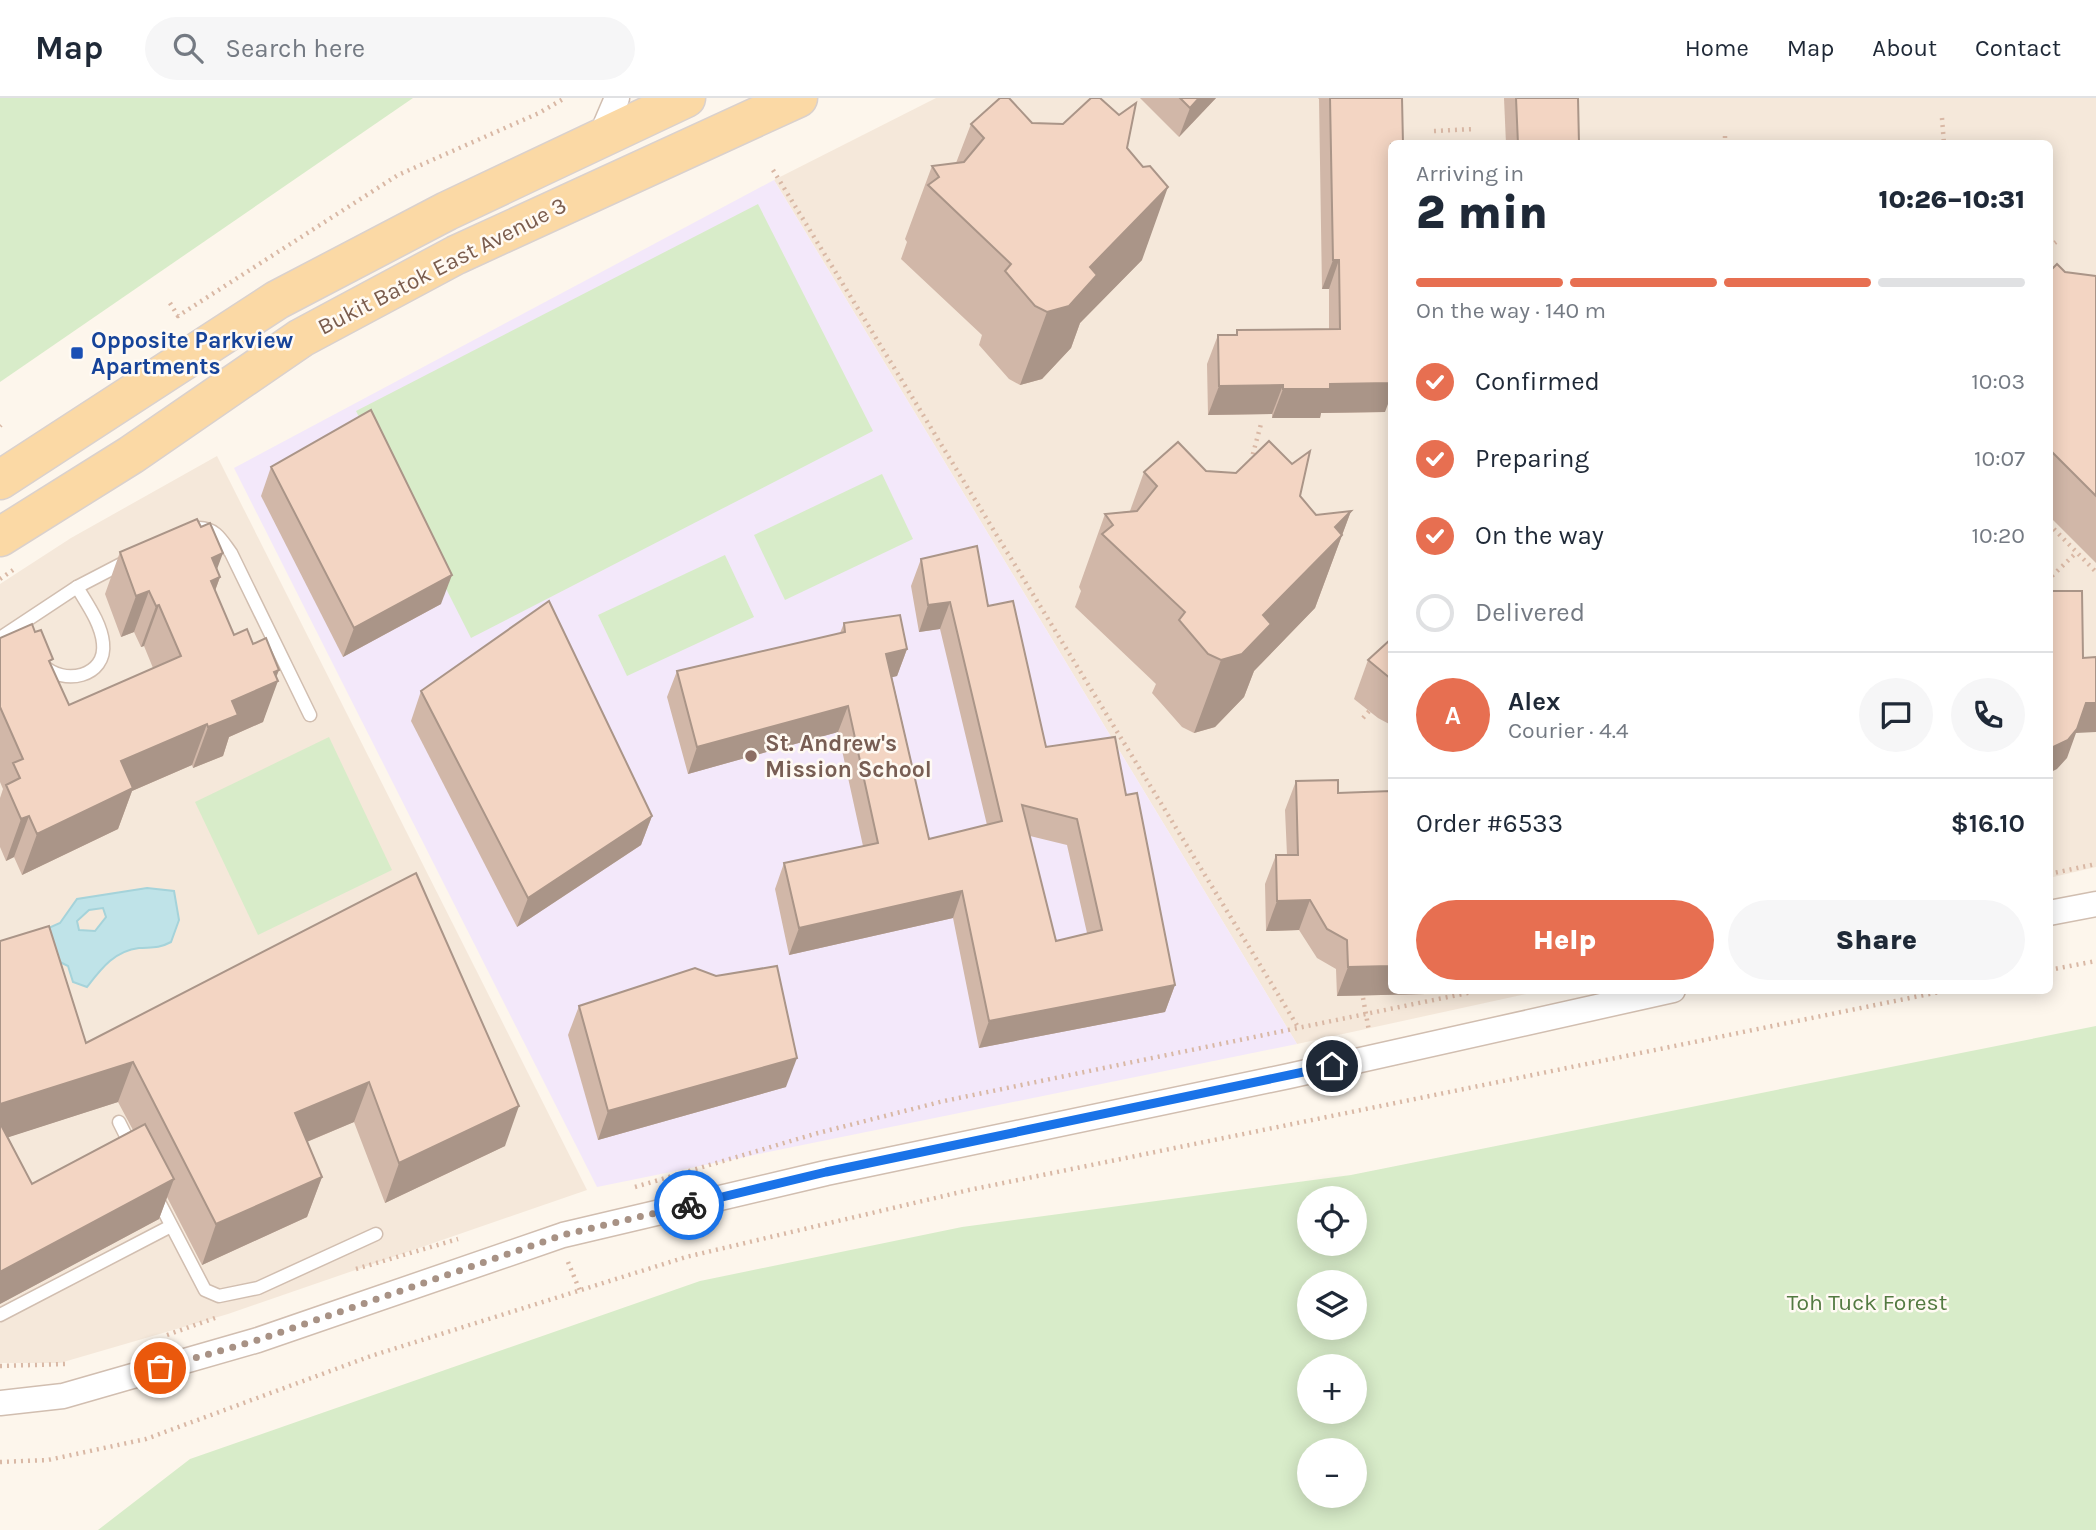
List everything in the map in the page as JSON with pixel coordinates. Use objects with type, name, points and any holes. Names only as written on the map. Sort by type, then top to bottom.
[{"type":"main road","name":"Bukit Batok East Avenue 3","points":[[0,480],[277,300],[447,211],[686,98]]},
{"type":"main road","name":"Bukit Batok East Avenue 3","points":[[0,537],[131,455],[322,327],[456,255],[798,98]]},
{"type":"street","points":[[599,140],[617,98]]},
{"type":"street","points":[[2053,913],[2096,904]]},
{"type":"street","points":[[0,1403],[63,1396],[258,1340],[563,1235],[826,1172],[1289,1076],[1655,994]]},
{"type":"lane","points":[[189,529],[207,528],[219,535],[231,554],[310,715]]},
{"type":"lane","points":[[26,640],[77,587],[144,552]]},
{"type":"lane","points":[[26,640],[48,671],[60,677],[74,678],[92,669],[100,659],[104,645],[98,625],[77,587]]},
{"type":"lane","points":[[0,638],[26,640]]},
{"type":"lane","points":[[119,1122],[136,1156]]},
{"type":"lane","points":[[148,1180],[205,1290],[219,1296],[258,1288],[376,1234]]},
{"type":"lane","points":[[0,1315],[171,1226]]},
{"type":"path","points":[[170,303],[178,316],[398,175],[539,113],[565,98]]},
{"type":"path","points":[[1942,118],[1944,140]]},
{"type":"path","points":[[1434,131],[1474,129]]},
{"type":"path","points":[[774,170],[1298,1027]]},
{"type":"path","points":[[1247,474],[1261,424]]},
{"type":"path","points":[[2053,528],[2096,572]]},
{"type":"path","points":[[2053,575],[2077,552]]},
{"type":"path","points":[[1363,718],[1379,701]]},
{"type":"path","points":[[2053,873],[2096,864]]},
{"type":"path","points":[[2053,969],[2096,961]]},
{"type":"path","points":[[0,1462],[48,1460],[146,1439],[371,1356],[699,1254],[969,1190],[1929,994]]},
{"type":"path","points":[[1363,998],[1366,1014]]},
{"type":"shaded area","points":[[936,98],[2096,98],[2096,867],[2053,877],[2053,140],[1388,140],[1388,994],[1526,994],[1297,1044],[774,180]]},
{"type":"shaded area","name":"St. Andrew's Mission School","points":[[774,180],[1297,1044],[597,1187],[234,468]]},
{"type":"shaded area","points":[[217,456],[587,1190],[228,1314],[60,1363],[0,1363],[0,584],[71,538]]},
{"type":"green space","points":[[0,98],[413,98],[0,382]]},
{"type":"green space","points":[[758,204],[873,431],[471,638],[356,411]]},
{"type":"green space","points":[[882,474],[913,539],[785,600],[754,535]]},
{"type":"green space","points":[[725,555],[754,617],[627,676],[598,615]]},
{"type":"green space","points":[[329,737],[392,870],[258,935],[195,802]]},
{"type":"green space","name":"Toh Tuck Forest","points":[[2096,1026],[2096,1530],[98,1530],[190,1459],[700,1281],[962,1227],[1351,1175]]},
{"type":"water","points":[[147,888],[174,891],[179,920],[171,942],[122,953],[103,968],[87,987],[73,982],[68,966],[50,957],[44,930],[60,923],[77,899]],"holes":[[[103,908],[106,917],[95,931],[79,930],[77,921],[89,910]]]},
{"type":"building","points":[[1000,98],[1009,98],[1032,123],[1063,124],[1091,98],[1100,98],[1119,115],[1136,103],[1127,148],[1143,167],[1150,166],[1168,187],[1090,267],[1097,275],[1069,306],[1047,312],[1035,306],[1005,271],[1011,264],[928,185],[939,177],[932,166],[964,162],[984,138],[971,124]]},
{"type":"building","points":[[1180,98],[1199,98],[1190,108]]},
{"type":"building","points":[[1330,98],[1402,98],[1403,140],[1388,140],[1388,383],[1330,384],[1330,389],[1283,389],[1283,385],[1219,386],[1218,335],[1237,335],[1237,330],[1340,329],[1339,260],[1333,260]]},
{"type":"building","points":[[1516,98],[1578,98],[1579,140],[1518,140]]},
{"type":"building","points":[[2057,264],[2065,272],[2096,276],[2096,496],[2053,453],[2053,268]]},
{"type":"building","points":[[371,410],[452,575],[354,628],[271,467]]},
{"type":"building","points":[[1269,441],[1292,464],[1310,451],[1300,496],[1316,515],[1351,511],[1335,527],[1342,535],[1263,615],[1271,624],[1242,654],[1221,660],[1208,654],[1179,620],[1185,612],[1102,534],[1113,525],[1105,514],[1137,511],[1157,486],[1144,472],[1178,442],[1206,471],[1236,473]]},
{"type":"building","points":[[197,519],[201,527],[210,523],[223,553],[212,558],[220,577],[211,581],[234,635],[247,629],[253,644],[266,638],[279,670],[274,672],[278,681],[232,701],[238,715],[208,727],[207,724],[121,761],[133,788],[37,834],[29,816],[21,819],[6,785],[20,778],[13,763],[23,759],[0,707],[0,638],[32,624],[35,632],[41,630],[53,659],[49,661],[69,705],[181,656],[159,605],[156,606],[149,591],[136,596],[120,552]]},
{"type":"building","points":[[977,546],[988,606],[1013,601],[1046,747],[1115,737],[1126,795],[1137,793],[1175,985],[989,1021],[962,891],[799,928],[784,863],[878,843],[848,706],[697,747],[677,671],[845,632],[844,623],[900,615],[907,649],[886,654],[929,839],[1002,821],[950,602],[928,605],[921,559]],"holes":[[[1022,805],[1077,819],[1102,930],[1056,941]]]},
{"type":"building","points":[[2053,591],[2082,591],[2083,658],[2096,657],[2096,703],[2086,703],[2077,729],[2068,740],[2053,747]]},
{"type":"building","points":[[549,601],[652,816],[528,898],[421,691]]},
{"type":"building","points":[[1388,642],[1388,677],[1368,660]]},
{"type":"building","points":[[1338,780],[1338,793],[1388,791],[1388,966],[1348,967],[1347,940],[1327,929],[1310,900],[1277,901],[1276,855],[1298,855],[1296,781]]},
{"type":"building","points":[[416,873],[519,1106],[399,1163],[369,1082],[295,1113],[322,1177],[216,1224],[133,1062],[0,1104],[0,941],[49,926],[86,1043]]},
{"type":"building","points":[[777,966],[797,1058],[608,1111],[579,1006],[695,968],[716,976]]},
{"type":"building","points":[[0,1123],[32,1184],[145,1124],[174,1179],[0,1272]]},
{"type":"way so far","points":[[160,1368],[258,1340],[563,1235],[689,1205]]},
{"type":"place","name":"Opposite Parkview Apartments","points":[[77,353]]},
{"type":"place","name":"St. Andrew's Mission School","points":[[751,756]]},
{"type":"route","points":[[689,1205],[826,1172],[1332,1066]]}]
